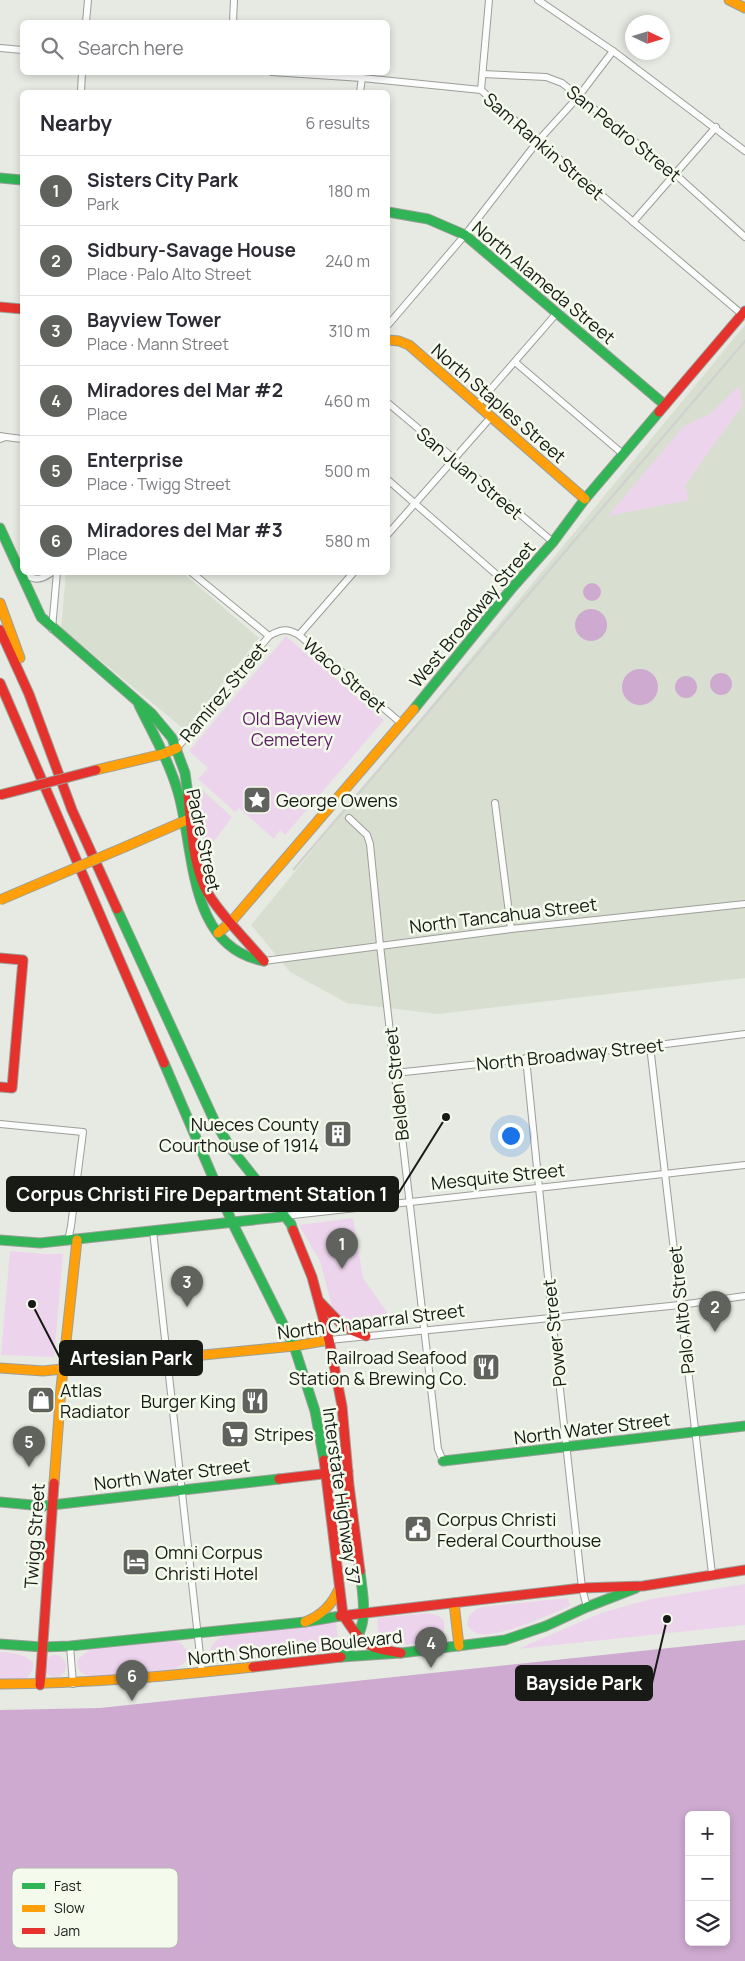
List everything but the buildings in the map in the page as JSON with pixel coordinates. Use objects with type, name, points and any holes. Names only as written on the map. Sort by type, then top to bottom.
[{"type":"main road","points":[[728,0],[745,8]]},
{"type":"main road","points":[[0,178],[20,180]]},
{"type":"main road","name":"North Alameda Street","points":[[390,212],[415,215],[441,223],[465,235],[665,406]]},
{"type":"main road","points":[[0,308],[20,309]]},
{"type":"main road","name":"West Broadway Street","points":[[218,933],[231,922],[402,724],[512,588],[553,542],[585,499],[744,314]]},
{"type":"main road","name":"North Staples Street","points":[[390,340],[409,345],[585,499]]},
{"type":"main road","name":"Padre Street","points":[[0,528],[20,574]]},
{"type":"main road","name":"Padre Street","points":[[20,575],[41,617],[52,629],[164,725],[177,748],[185,773],[188,857],[196,890],[205,913],[218,933],[238,954],[253,960],[264,961]]},
{"type":"main road","points":[[0,603],[18,653],[29,694]]},
{"type":"main road","points":[[0,630],[29,694]]},
{"type":"main road","points":[[0,683],[13,713]]},
{"type":"main road","points":[[0,690],[13,713]]},
{"type":"main road","name":"Interstate Highway 37","points":[[29,694],[72,810],[214,1120],[230,1147],[285,1219],[312,1277],[329,1340],[342,1406],[365,1613],[358,1637],[353,1646],[341,1657]]},
{"type":"main road","name":"Padre Street","points":[[137,700],[174,779],[187,819],[204,886],[214,902],[264,961]]},
{"type":"main road","name":"Interstate Highway 37","points":[[13,713],[232,1222],[294,1346],[315,1411],[322,1443],[341,1615],[366,1646],[376,1650],[402,1653]]},
{"type":"main road","points":[[0,795],[163,754],[177,748]]},
{"type":"main road","points":[[0,900],[187,819]]},
{"type":"main road","points":[[0,958],[23,960],[12,1088],[0,1087]]},
{"type":"main road","name":"Mesquite Street","points":[[0,1240],[40,1243],[232,1222],[285,1219]]},
{"type":"main road","name":"Twigg Street","points":[[40,1685],[72,1240]]},
{"type":"main road","points":[[318,1299],[344,1327],[366,1336]]},
{"type":"main road","name":"North Chaparral Street","points":[[0,1368],[43,1372],[294,1346],[329,1340]]},
{"type":"main road","name":"North Water Street","points":[[443,1461],[745,1426]]},
{"type":"main road","name":"North Water Street","points":[[0,1502],[42,1506],[348,1471]]},
{"type":"main road","name":"North Shoreline Boulevard","points":[[0,1644],[42,1647],[70,1646],[305,1622],[341,1615],[582,1588],[643,1586],[745,1570]]},
{"type":"main road","name":"North Shoreline Boulevard","points":[[0,1684],[73,1684],[202,1673],[341,1657],[402,1653],[505,1640],[546,1626],[587,1607],[643,1586]]},
{"type":"main road","points":[[305,1622],[325,1612],[334,1602],[339,1589]]},
{"type":"main road","points":[[454,1603],[459,1646]]},
{"type":"street","points":[[86,20],[88,0]]},
{"type":"street","points":[[233,20],[234,0]]},
{"type":"street","points":[[482,90],[489,0]]},
{"type":"street","points":[[538,0],[613,51],[716,127],[745,151]]},
{"type":"street","points":[[0,48],[20,50]]},
{"type":"street","points":[[390,324],[465,235],[538,141],[578,97],[613,51]]},
{"type":"street","name":"San Pedro Street","points":[[483,74],[546,77],[562,83],[675,174],[745,237]]},
{"type":"street","points":[[81,90],[82,75]]},
{"type":"street","name":"Sam Rankin Street","points":[[317,75],[482,90],[538,141],[744,314]]},
{"type":"street","points":[[360,90],[362,78]]},
{"type":"street","points":[[633,222],[716,127]]},
{"type":"street","points":[[477,405],[556,314]]},
{"type":"street","points":[[515,362],[624,455]]},
{"type":"street","name":"San Juan Street","points":[[390,405],[553,542]]},
{"type":"street","points":[[390,532],[491,418]]},
{"type":"street","points":[[2,438],[20,438]]},
{"type":"street","points":[[390,482],[512,588]]},
{"type":"street","points":[[27,575],[36,580],[48,575]]},
{"type":"street","points":[[52,629],[57,575]]},
{"type":"street","points":[[195,575],[269,636]]},
{"type":"street","points":[[299,635],[351,575]]},
{"type":"street","name":"Waco Street","points":[[269,636],[280,630],[290,630],[299,635],[402,724]]},
{"type":"street","name":"Ramirez Street","points":[[177,748],[269,636]]},
{"type":"street","points":[[495,803],[511,929]]},
{"type":"street","name":"Belden Street","points":[[349,818],[367,835],[370,844],[438,1449],[443,1461]]},
{"type":"street","name":"North Tancahua Street","points":[[264,961],[511,929],[745,904]]},
{"type":"street","name":"North Broadway Street","points":[[395,1073],[745,1034]]},
{"type":"street","name":"Palo Alto Street","points":[[650,1046],[712,1574]]},
{"type":"street","name":"Power Street","points":[[526,1058],[538,1188],[582,1588],[587,1607]]},
{"type":"street","name":"Twigg Street","points":[[0,1124],[83,1132],[71,1226],[72,1240]]},
{"type":"street","name":"Mesquite Street","points":[[285,1219],[745,1165]]},
{"type":"street","points":[[153,1231],[202,1673]]},
{"type":"street","name":"North Chaparral Street","points":[[329,1340],[680,1305],[745,1296]]},
{"type":"street","points":[[70,1646],[73,1684]]},
{"type":"shaded area","points":[[745,325],[745,978],[438,1014],[347,1003],[290,972],[251,925]]},
{"type":"shaded area","points":[[66,575],[185,575],[259,638],[185,730],[61,628]]},
{"type":"shaded area","points":[[592,583],[598,586],[601,592],[598,598],[592,601],[586,598],[583,592],[586,586]]},
{"type":"shaded area","points":[[591,609],[597,610],[602,614],[606,619],[606,631],[602,636],[597,640],[591,641],[585,640],[580,636],[576,631],[575,625],[576,619],[580,614],[585,610]]},
{"type":"shaded area","points":[[640,669],[652,675],[658,687],[652,699],[640,705],[628,699],[622,687],[628,675]]},
{"type":"shaded area","points":[[721,673],[729,676],[732,684],[729,692],[721,695],[713,692],[710,684],[713,676]]},
{"type":"shaded area","points":[[682,676],[690,676],[697,683],[697,691],[690,698],[682,698],[675,691],[675,683]]},
{"type":"shaded area","points":[[745,1640],[745,1961],[0,1961],[0,1710],[100,1708]]},
{"type":"green space","points":[[739,386],[743,404],[685,485],[689,500],[608,516],[684,426],[710,414]]},
{"type":"green space","name":"Old Bayview Cemetery","points":[[286,636],[384,720],[285,835],[280,830],[274,839],[239,808],[235,812],[198,779],[208,768],[189,751]]},
{"type":"green space","points":[[199,787],[232,817],[212,844],[203,843],[193,790]]},
{"type":"green space","points":[[353,1218],[363,1278],[388,1314],[388,1325],[361,1327],[350,1325],[333,1310],[320,1261],[299,1225]]},
{"type":"green space","points":[[10,1251],[63,1254],[54,1357],[1,1355]]},
{"type":"green space","points":[[745,1584],[745,1625],[518,1649],[601,1613],[651,1599]]},
{"type":"green space","points":[[568,1598],[570,1606],[512,1629],[479,1634],[472,1631],[467,1625],[472,1613],[482,1607]]},
{"type":"green space","points":[[429,1613],[439,1616],[444,1621],[444,1631],[438,1636],[423,1643],[380,1646],[377,1618]]},
{"type":"green space","points":[[336,1622],[339,1648],[335,1650],[230,1662],[215,1658],[210,1650],[215,1642],[228,1634]]},
{"type":"green space","points":[[171,1640],[181,1643],[189,1653],[186,1661],[173,1670],[95,1678],[84,1674],[78,1667],[78,1659],[92,1648]]},
{"type":"green space","points":[[0,1652],[22,1655],[33,1662],[33,1669],[27,1678],[0,1680]]},
{"type":"green space","points":[[55,1655],[63,1658],[66,1666],[63,1674],[55,1677],[47,1674],[44,1666],[47,1658]]},
{"type":"railway","points":[[294,869],[745,341]]},
{"type":"traffic: fast","points":[[0,178],[20,180]]},
{"type":"traffic: fast","points":[[390,212],[428,219],[465,235],[665,405]]},
{"type":"traffic: fast","points":[[414,709],[512,588],[553,542],[585,499],[659,412]]},
{"type":"traffic: fast","points":[[0,528],[20,571]]},
{"type":"traffic: fast","points":[[22,575],[41,617],[152,714],[172,738],[185,773],[188,795]]},
{"type":"traffic: fast","points":[[139,705],[170,769],[178,792],[198,893],[207,917],[220,937],[239,952],[264,961]]},
{"type":"traffic: fast","points":[[117,909],[214,1120],[230,1147],[291,1224],[293,1230]]},
{"type":"traffic: fast","points":[[164,1063],[232,1222],[294,1346],[315,1411],[324,1460]]},
{"type":"traffic: fast","points":[[0,1240],[40,1243],[280,1217]]},
{"type":"traffic: fast","points":[[443,1461],[745,1426]]},
{"type":"traffic: fast","points":[[0,1502],[43,1506],[279,1479]]},
{"type":"traffic: fast","points":[[341,1657],[351,1647],[361,1627],[364,1607],[360,1571]]},
{"type":"traffic: fast","points":[[341,1657],[401,1653],[505,1640],[546,1626],[587,1607],[636,1588]]},
{"type":"traffic: fast","points":[[0,1644],[42,1647],[70,1646],[305,1622],[340,1616]]},
{"type":"traffic: slow","points":[[729,0],[745,8]]},
{"type":"traffic: slow","points":[[390,340],[409,345],[585,499]]},
{"type":"traffic: slow","points":[[0,603],[20,658]]},
{"type":"traffic: slow","points":[[218,933],[231,922],[414,709]]},
{"type":"traffic: slow","points":[[96,770],[163,754],[177,748]]},
{"type":"traffic: slow","points":[[127,846],[189,819]]},
{"type":"traffic: slow","points":[[0,900],[127,846]]},
{"type":"traffic: slow","points":[[54,1483],[61,1388],[77,1240]]},
{"type":"traffic: slow","points":[[0,1368],[43,1371],[294,1346],[329,1340]]},
{"type":"traffic: slow","points":[[305,1622],[326,1609],[339,1589]]},
{"type":"traffic: slow","points":[[454,1603],[459,1646]]},
{"type":"traffic: slow","points":[[0,1684],[64,1683],[127,1679],[253,1667]]},
{"type":"traffic: jam","points":[[0,307],[20,309]]},
{"type":"traffic: jam","points":[[659,412],[745,311]]},
{"type":"traffic: jam","points":[[0,630],[29,694],[72,810],[117,909]]},
{"type":"traffic: jam","points":[[0,683],[164,1063]]},
{"type":"traffic: jam","points":[[0,795],[96,770]]},
{"type":"traffic: jam","points":[[188,795],[194,853],[204,886],[223,914],[264,961]]},
{"type":"traffic: jam","points":[[0,958],[23,960],[12,1088],[0,1087]]},
{"type":"traffic: jam","points":[[293,1230],[312,1277],[329,1340],[342,1406],[349,1485],[360,1571]]},
{"type":"traffic: jam","points":[[320,1302],[344,1327],[366,1336]]},
{"type":"traffic: jam","points":[[324,1460],[343,1615],[355,1632],[366,1643],[380,1649],[401,1653]]},
{"type":"traffic: jam","points":[[279,1479],[348,1471]]},
{"type":"traffic: jam","points":[[40,1685],[54,1483]]},
{"type":"traffic: jam","points":[[340,1616],[582,1588],[643,1586],[745,1570]]},
{"type":"traffic: jam","points":[[253,1667],[341,1657]]},
{"type":"place","name":"George Owens","points":[[257,800]]},
{"type":"place","name":"Corpus Christi Fire Department Station 1","points":[[446,1117]]},
{"type":"place","name":"Nueces County Courthouse of 1914","points":[[338,1134]]},
{"type":"place","name":"Sisters City Park","points":[[342,1269]]},
{"type":"place","name":"Artesian Park","points":[[32,1304]]},
{"type":"place","name":"Bayview Tower","points":[[187,1307]]},
{"type":"place","name":"Sidbury-Savage House","points":[[715,1332]]},
{"type":"place","name":"Railroad Seafood Station & Brewing Co.","points":[[486,1367]]},
{"type":"place","name":"Atlas Radiator","points":[[41,1400]]},
{"type":"place","name":"Burger King","points":[[255,1401]]},
{"type":"place","name":"Stripes","points":[[235,1434]]},
{"type":"place","name":"Enterprise","points":[[29,1467]]},
{"type":"place","name":"Corpus Christi Federal Courthouse","points":[[418,1529]]},
{"type":"place","name":"Omni Corpus Christi Hotel","points":[[136,1562]]},
{"type":"place","name":"Bayside Park","points":[[667,1619]]},
{"type":"place","name":"Miradores del Mar #2","points":[[431,1668]]},
{"type":"place","name":"Miradores del Mar #3","points":[[132,1701]]}]
